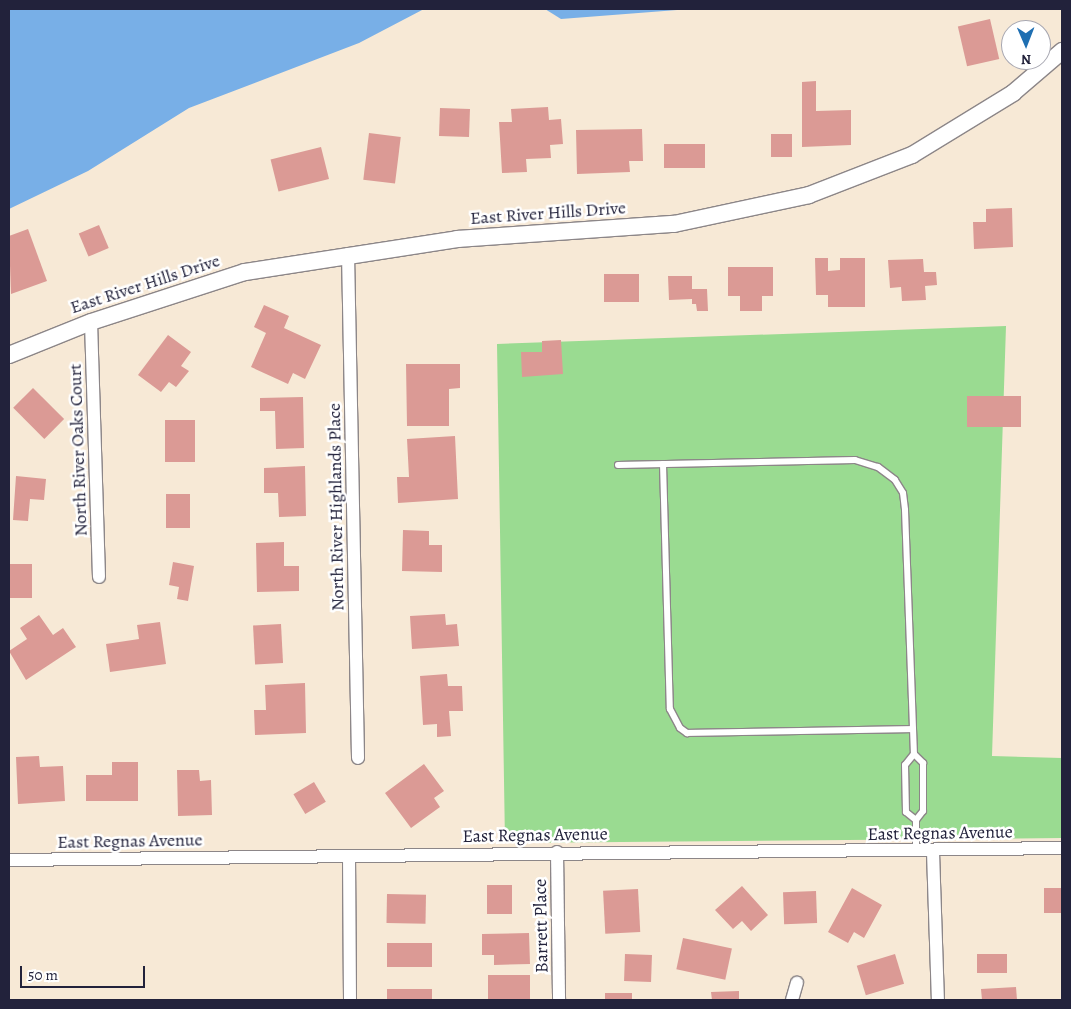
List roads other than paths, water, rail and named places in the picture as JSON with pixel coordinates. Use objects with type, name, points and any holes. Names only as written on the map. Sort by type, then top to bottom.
[{"type":"street","name":"East River Hills Drive","points":[[9,355],[91,322],[245,272],[348,254],[457,239],[674,224],[810,195],[912,155],[1013,93],[1062,51]]},
{"type":"street","name":"North River Highlands Place","points":[[348,254],[358,758]]},
{"type":"street","name":"North River Oaks Court","points":[[91,322],[99,577]]},
{"type":"street","name":"East Regnas Avenue","points":[[9,860],[557,852],[933,852],[1062,848]]},
{"type":"street","name":"Barrett Place","points":[[557,852],[559,1000]]},
{"type":"street","points":[[933,852],[938,1000]]},
{"type":"street","points":[[349,856],[350,1000]]},
{"type":"street","points":[[792,1000],[797,983]]},
{"type":"lane","points":[[618,465],[855,460],[878,467],[895,480],[903,493],[914,754],[905,765],[906,812],[916,820]]},
{"type":"lane","points":[[663,464],[670,709],[680,728],[687,734],[913,729]]},
{"type":"lane","points":[[914,754],[923,763],[923,811],[916,820],[916,852]]},
{"type":"water","points":[[9,9],[424,9],[359,43],[189,108],[88,171],[9,209]]},
{"type":"water","points":[[545,9],[690,9],[561,19]]}]
